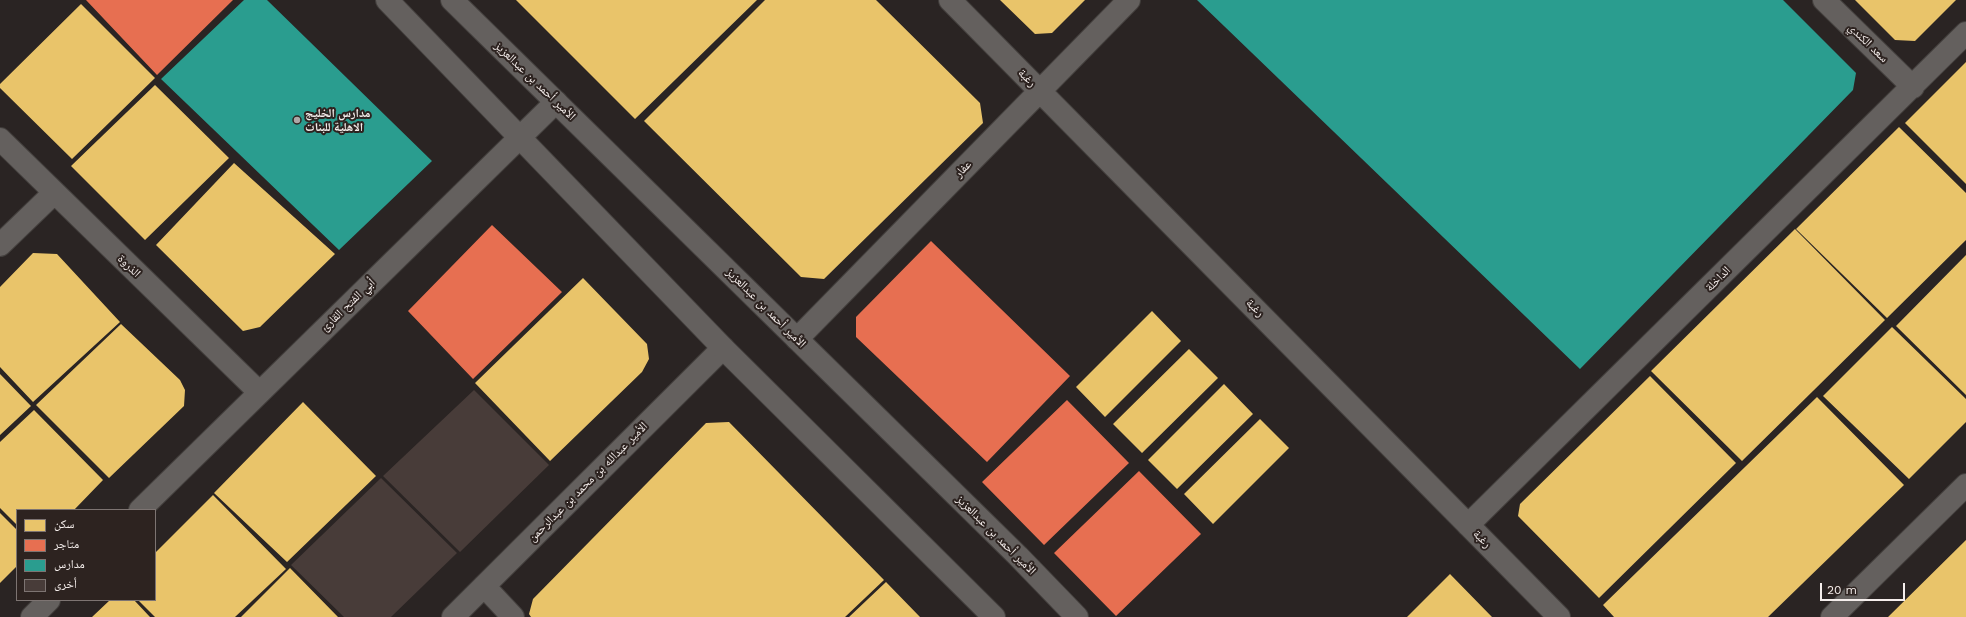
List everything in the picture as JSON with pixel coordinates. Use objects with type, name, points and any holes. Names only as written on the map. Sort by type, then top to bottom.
[{"type":"street","points":[[387,0],[723,348],[994,617]]},
{"type":"street","name":"الأمير أحمد بن عبدالعزيز","points":[[452,0],[1018,556],[1077,617]]},
{"type":"street","name":"رغبة","points":[[950,0],[1559,617]]},
{"type":"street","name":"عفار","points":[[797,339],[1129,0]]},
{"type":"street","name":"سعد الكندي","points":[[1824,0],[1913,87]]},
{"type":"street","name":"الداخلة","points":[[1468,525],[1966,33]]},
{"type":"street","name":"أبي الفتح القارئ","points":[[141,509],[556,102]]},
{"type":"street","name":"الذروة","points":[[0,140],[259,392]]},
{"type":"street","points":[[0,246],[54,193]]},
{"type":"street","name":"الأمير عبدالله بن محمد بن عبدالرحمن","points":[[453,617],[723,348]]},
{"type":"street","points":[[1832,617],[1966,485]]},
{"type":"street","points":[[484,586],[513,617]]},
{"type":"street","points":[[32,617],[48,601]]},
{"type":"building: سكن","points":[[516,0],[757,0],[635,119]]},
{"type":"building: سكن","points":[[765,0],[876,0],[980,103],[983,123],[824,279],[801,277],[644,121]]},
{"type":"building: سكن","points":[[1000,0],[1085,0],[1052,33],[1035,34]]},
{"type":"building: سكن","points":[[1855,0],[1956,0],[1915,41],[1895,40]]},
{"type":"building: سكن","points":[[81,4],[155,78],[72,159],[0,88],[0,84]]},
{"type":"building: سكن","points":[[1966,62],[1966,184],[1905,123]]},
{"type":"building: سكن","points":[[155,85],[229,158],[145,240],[71,166]]},
{"type":"building: سكن","points":[[1899,127],[1966,193],[1966,240],[1887,318],[1796,229]]},
{"type":"building: سكن","points":[[234,163],[335,254],[260,327],[243,331],[156,245]]},
{"type":"building: سكن","points":[[1795,229],[1885,320],[1742,461],[1651,371]]},
{"type":"building: سكن","points":[[33,253],[57,254],[120,322],[33,402],[0,367],[0,287]]},
{"type":"building: سكن","points":[[1966,255],[1966,395],[1896,326]]},
{"type":"building: سكن","points":[[583,278],[647,344],[649,359],[642,372],[550,461],[475,383]]},
{"type":"building: سكن","points":[[1152,311],[1181,341],[1105,417],[1076,387]]},
{"type":"building: سكن","points":[[121,324],[180,380],[185,390],[184,406],[109,478],[36,405]]},
{"type":"building: سكن","points":[[1892,327],[1966,399],[1966,422],[1909,479],[1823,396]]},
{"type":"building: سكن","points":[[1189,349],[1218,378],[1142,453],[1113,424]]},
{"type":"building: سكن","points":[[0,374],[31,406],[0,435]]},
{"type":"building: سكن","points":[[1650,376],[1736,463],[1599,598],[1518,516],[1520,504]]},
{"type":"building: سكن","points":[[1224,384],[1253,414],[1177,489],[1148,460]]},
{"type":"building: سكن","points":[[1817,397],[1904,485],[1768,617],[1614,617],[1603,605]]},
{"type":"building: سكن","points":[[303,402],[376,476],[287,562],[214,493]]},
{"type":"building: سكن","points":[[34,410],[103,480],[75,509],[16,509],[16,524],[0,508],[0,442]]},
{"type":"building: سكن","points":[[1260,419],[1289,448],[1213,524],[1184,494]]},
{"type":"building: سكن","points":[[729,422],[884,580],[845,617],[531,617],[529,614],[533,599],[706,423]]},
{"type":"building: سكن","points":[[213,495],[286,569],[235,617],[155,617],[139,601],[156,601],[156,552]]},
{"type":"building: سكن","points":[[0,513],[16,529],[16,567],[0,583]]},
{"type":"building: سكن","points":[[1966,540],[1966,617],[1888,617]]},
{"type":"building: سكن","points":[[290,568],[338,617],[241,617]]},
{"type":"building: سكن","points":[[1450,574],[1492,617],[1407,617]]},
{"type":"building: سكن","points":[[886,582],[920,617],[849,617]]},
{"type":"building: سكن","points":[[109,601],[135,601],[150,617],[92,617]]},
{"type":"building: متاجر","points":[[86,0],[233,0],[157,75]]},
{"type":"building: متاجر","points":[[492,225],[562,292],[473,379],[408,311]]},
{"type":"building: متاجر","points":[[931,241],[1070,376],[987,462],[856,337],[856,317]]},
{"type":"building: متاجر","points":[[1067,400],[1129,463],[1044,545],[982,482]]},
{"type":"building: متاجر","points":[[1139,471],[1201,534],[1116,616],[1054,553]]},
{"type":"building: مدارس","name":"مدارس الخليج الاهلية للبنات","points":[[244,0],[267,0],[432,161],[339,250],[161,79]]},
{"type":"building: مدارس","points":[[1197,0],[1783,0],[1856,73],[1853,90],[1580,369]]},
{"type":"building: أخرى","points":[[474,390],[549,465],[460,552],[383,476]]},
{"type":"building: أخرى","points":[[381,478],[457,553],[391,617],[344,617],[291,565]]},
{"type":"place","name":"مدارس الخليج الاهلية للبنات","points":[[297,120]]}]
